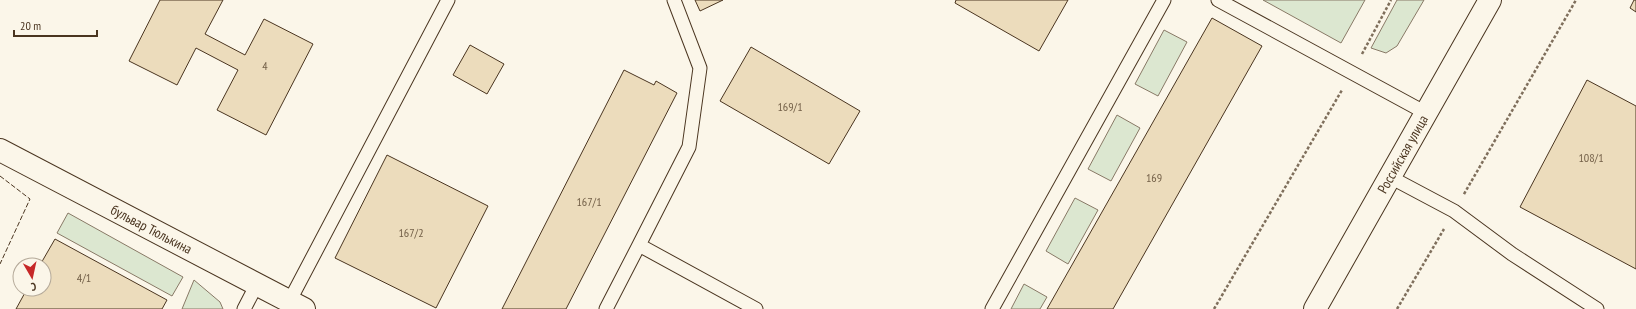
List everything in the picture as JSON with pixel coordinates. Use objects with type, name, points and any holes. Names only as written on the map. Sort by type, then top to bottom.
[{"type":"main road","name":"Российская улица","points":[[1315,309],[1490,0]]},
{"type":"main road","name":"бульвар Тюлькина","points":[[0,150],[256,286],[296,305]]},
{"type":"lane","points":[[296,305],[448,0]]},
{"type":"lane","points":[[606,309],[689,146],[700,68],[674,0]]},
{"type":"lane","points":[[992,309],[1164,0]]},
{"type":"lane","points":[[1218,0],[1426,113]]},
{"type":"lane","points":[[1390,177],[1454,211],[1512,254],[1597,309]]},
{"type":"lane","points":[[639,245],[756,309]]},
{"type":"lane","points":[[244,309],[256,286]]},
{"type":"path","points":[[1214,309],[1352,73],[1391,0]]},
{"type":"path","points":[[1397,309],[1576,0]]},
{"type":"green space","points":[[1263,0],[1365,0],[1341,43]]},
{"type":"green space","points":[[1397,0],[1424,0],[1397,46],[1386,53],[1371,48]]},
{"type":"green space","points":[[1164,30],[1187,42],[1158,96],[1135,84]]},
{"type":"green space","points":[[1117,115],[1140,128],[1111,181],[1088,169]]},
{"type":"green space","points":[[1075,198],[1098,210],[1068,264],[1046,251]]},
{"type":"green space","points":[[68,213],[183,277],[172,296],[57,233]]},
{"type":"green space","points":[[194,280],[220,302],[223,309],[182,309]]},
{"type":"green space","points":[[1024,284],[1047,297],[1040,309],[1011,309]]},
{"type":"building","points":[[160,0],[223,0],[205,34],[245,55],[264,19],[313,44],[266,135],[217,110],[238,70],[196,48],[177,85],[129,61]]},
{"type":"building","points":[[695,0],[723,0],[700,11]]},
{"type":"building","points":[[956,0],[1068,0],[1039,51],[955,3]]},
{"type":"building","points":[[1634,0],[1636,0],[1636,12],[1630,8]]},
{"type":"building","points":[[1212,18],[1262,46],[1113,309],[1047,309]]},
{"type":"building","points":[[470,45],[504,64],[487,94],[453,75]]},
{"type":"building","points":[[751,47],[860,111],[829,164],[720,101]]},
{"type":"building","points":[[624,70],[654,85],[656,81],[677,93],[566,309],[502,309]]},
{"type":"building","points":[[1587,80],[1636,106],[1636,269],[1520,207]]},
{"type":"building","points":[[387,155],[488,206],[436,308],[335,258]]},
{"type":"building","points":[[55,239],[167,300],[162,309],[16,309],[23,297],[52,297],[52,257],[45,257]]},
{"type":"fence","points":[[0,176],[30,199],[0,264]]}]
